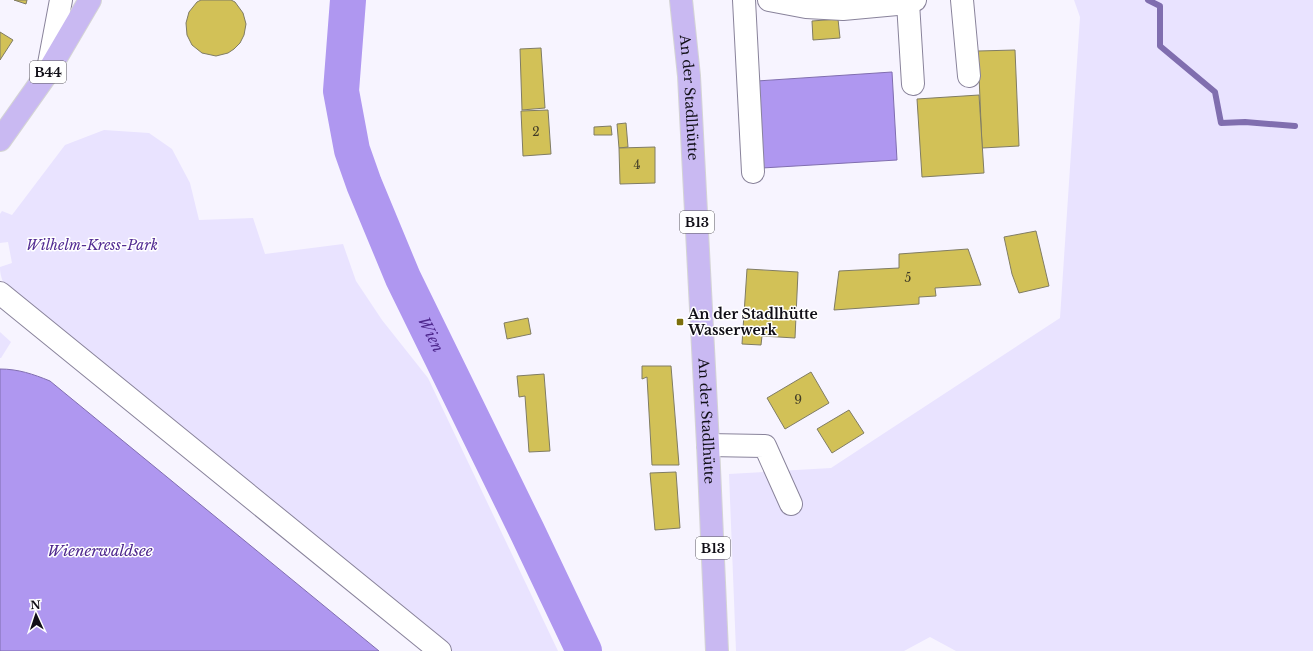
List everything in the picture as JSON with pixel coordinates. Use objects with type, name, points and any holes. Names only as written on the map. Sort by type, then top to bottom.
[{"type":"main road","name":"B44","points":[[0,140],[46,75],[90,0]]},
{"type":"main road","name":"An der Stadlhütte","points":[[681,0],[689,76],[717,651]]},
{"type":"street","points":[[46,75],[61,0]]},
{"type":"street","points":[[744,0],[753,172]]},
{"type":"street","points":[[769,0],[806,7],[844,9],[912,2],[913,84]]},
{"type":"street","points":[[962,0],[969,76]]},
{"type":"street","points":[[0,293],[440,651]]},
{"type":"street","points":[[708,445],[765,446],[791,504]]},
{"type":"green space","points":[[1074,0],[1313,0],[1313,651],[956,651],[930,637],[904,651],[736,651],[729,474],[831,468],[1060,318],[1080,17]]},
{"type":"green space","name":"Wilhelm-Kress-Park","points":[[104,130],[149,133],[172,149],[190,183],[199,220],[253,218],[265,254],[343,244],[356,281],[382,320],[428,378],[558,651],[448,651],[18,300],[8,289],[1,277],[0,267],[12,263],[8,242],[0,243],[0,214],[2,211],[12,215],[65,145]]},
{"type":"green space","points":[[0,332],[11,342],[1,358],[0,358]]},
{"type":"water","points":[[892,72],[897,160],[762,168],[757,81]]},
{"type":"water","name":"Wienerwaldsee","points":[[0,369],[25,372],[50,381],[379,651],[0,651]]},
{"type":"building","points":[[14,0],[27,0],[26,4]]},
{"type":"building","points":[[201,0],[231,0],[235,2],[243,13],[246,24],[244,35],[240,43],[228,53],[216,56],[202,53],[192,45],[187,35],[186,23],[189,12],[197,2]]},
{"type":"building","points":[[838,19],[840,38],[813,40],[812,21]]},
{"type":"building","points":[[0,32],[13,40],[0,60]]},
{"type":"building","points":[[541,48],[545,108],[522,110],[520,49]]},
{"type":"building","points":[[1015,50],[1019,146],[982,148],[978,51]]},
{"type":"building","points":[[979,95],[984,173],[922,177],[917,99]]},
{"type":"building","points":[[548,110],[551,154],[523,156],[521,111]]},
{"type":"building","points":[[626,123],[628,147],[619,148],[617,124]]},
{"type":"building","points":[[611,126],[612,135],[594,135],[594,127]]},
{"type":"building","points":[[655,147],[655,183],[620,184],[619,148]]},
{"type":"building","points":[[1036,231],[1049,286],[1019,293],[1012,274],[1004,237]]},
{"type":"building","points":[[968,249],[981,285],[935,288],[936,296],[919,297],[919,304],[834,310],[839,271],[899,268],[899,254]]},
{"type":"building","points":[[747,269],[798,272],[795,338],[762,336],[761,345],[742,344]]},
{"type":"building","points":[[528,318],[531,334],[507,339],[504,323]]},
{"type":"building","points":[[642,366],[671,366],[679,465],[652,465],[647,377],[642,379]]},
{"type":"building","points":[[811,372],[829,403],[785,429],[767,398]]},
{"type":"building","points":[[544,374],[550,451],[529,452],[525,396],[519,397],[517,376]]},
{"type":"building","points":[[849,410],[864,433],[832,453],[817,429]]},
{"type":"building","points":[[676,472],[680,528],[655,530],[650,473]]},
{"type":"waterway","name":"Wien","points":[[348,0],[341,91],[352,150],[364,184],[403,278],[584,651]]},
{"type":"waterway","points":[[1148,0],[1160,6],[1160,46],[1215,92],[1221,123],[1245,122],[1295,126]]},
{"type":"place","name":"An der Stadlhütte Wasserwerk","points":[[680,322]]}]
